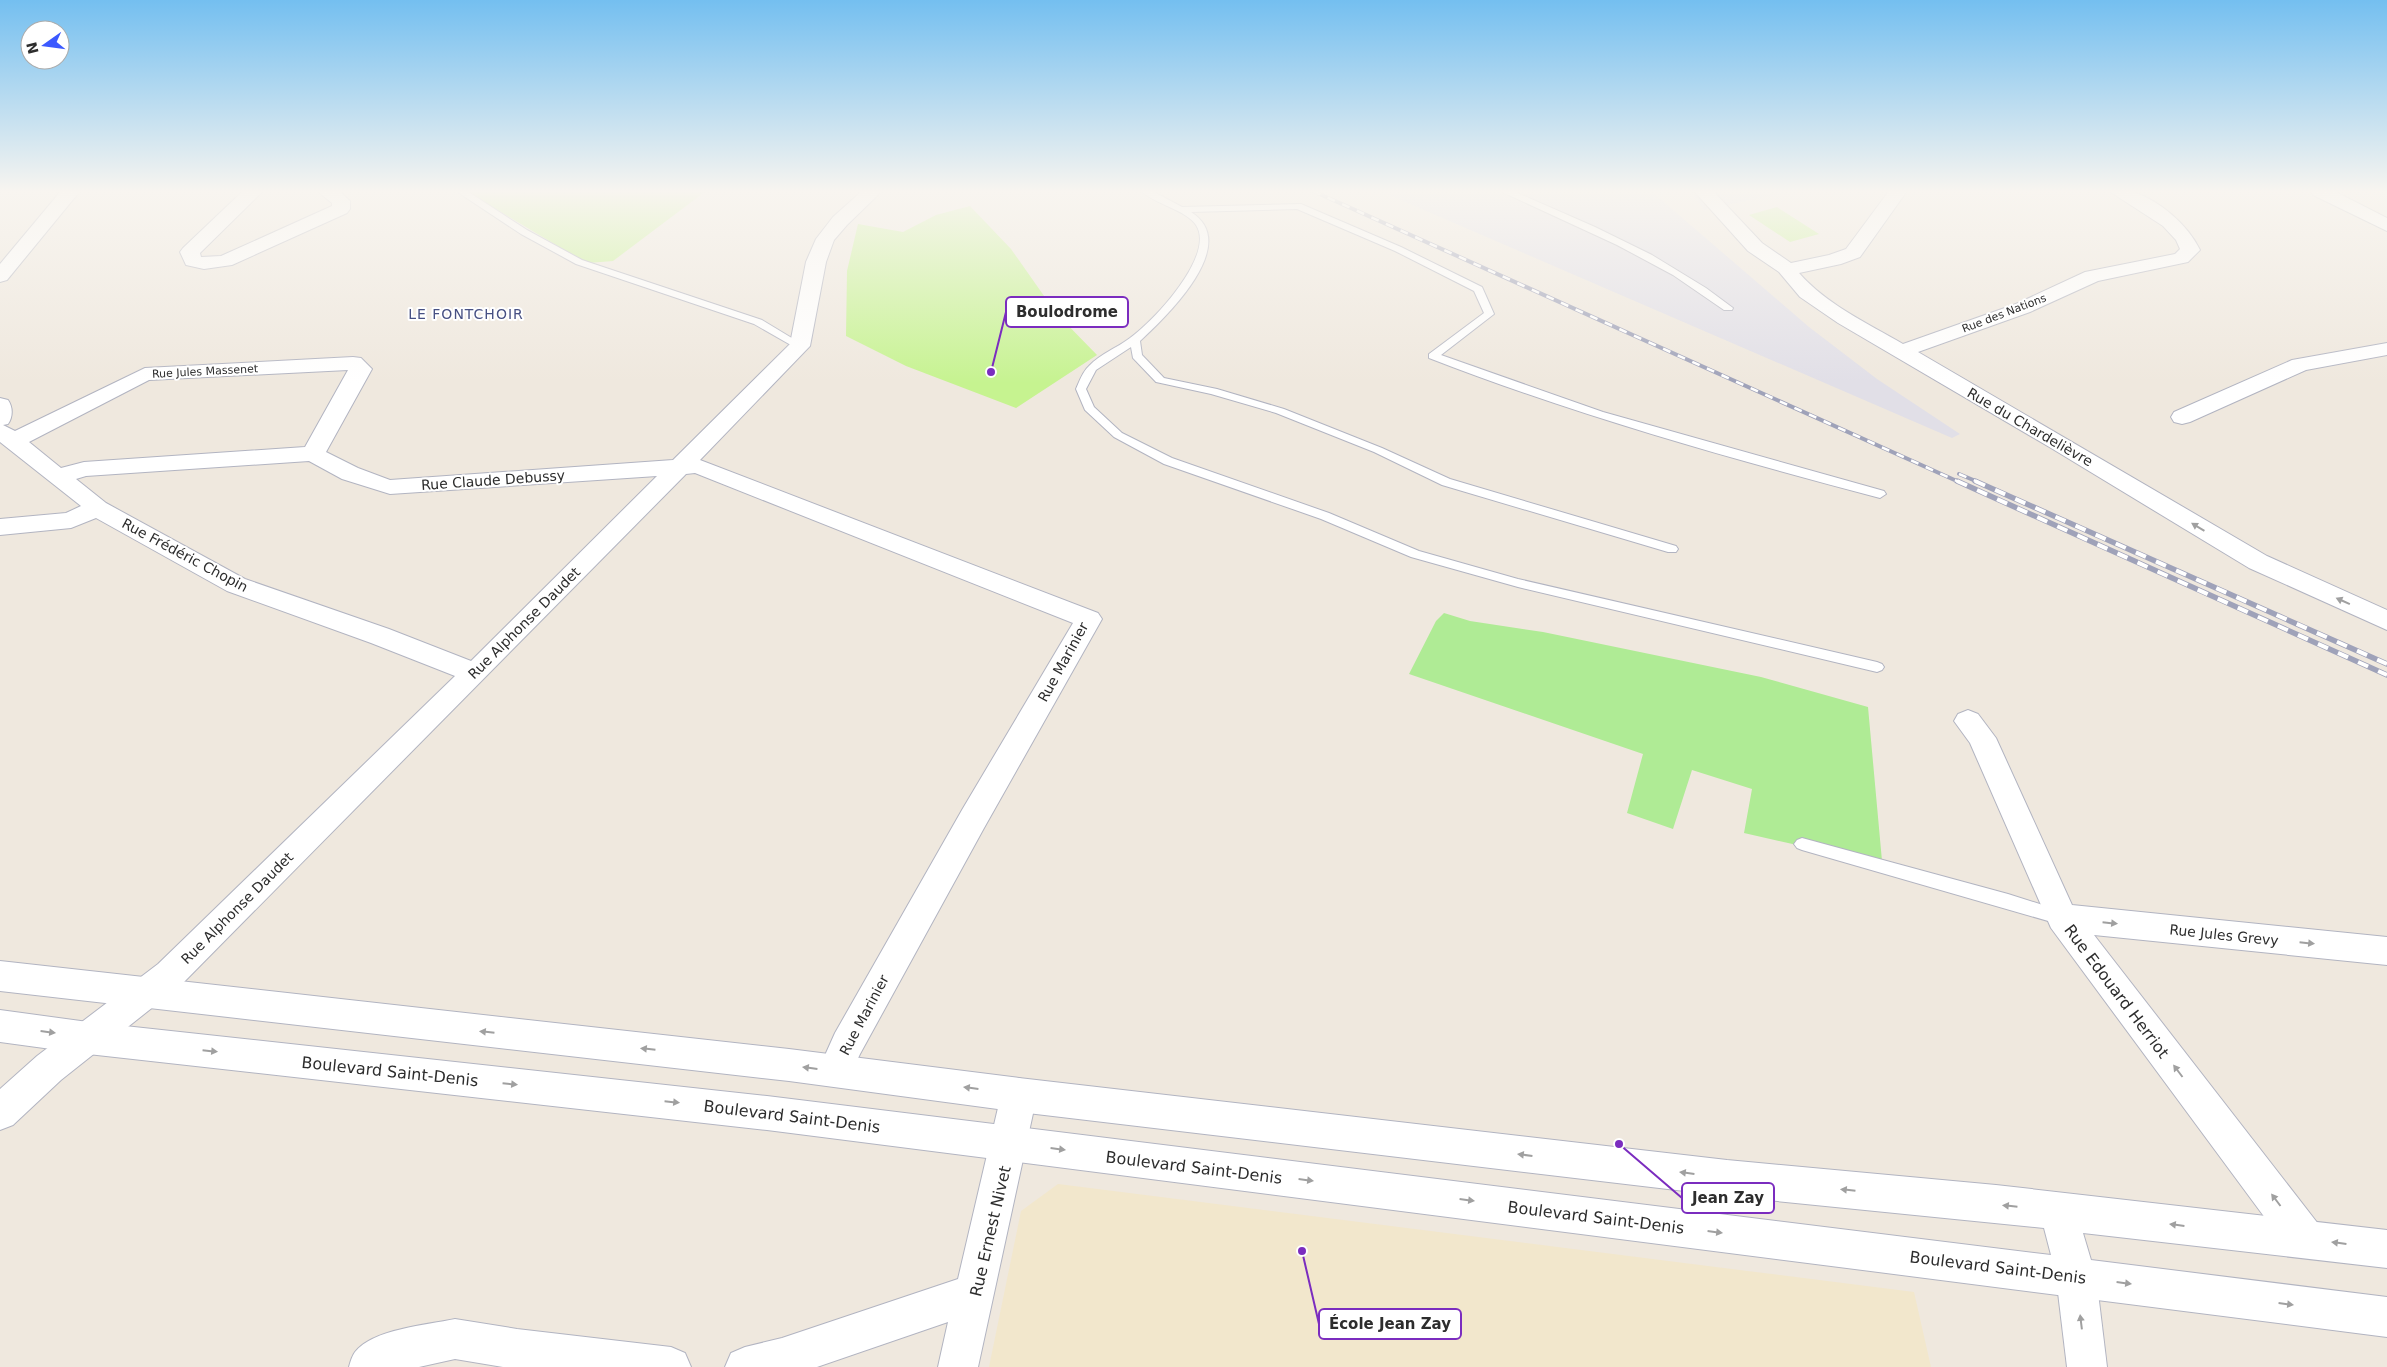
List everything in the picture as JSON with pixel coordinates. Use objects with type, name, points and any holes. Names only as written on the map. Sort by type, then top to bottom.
[{"type":"street","points":[[0,274],[16,255]]},
{"type":"street","points":[[191,255],[192,261],[204,263],[225,261],[239,255]]},
{"type":"street","points":[[800,346],[819,255]]},
{"type":"street","name":"Rue du Chardelièvre","points":[[1767,255],[1788,269],[1790,276],[1807,293],[1899,352],[2005,412],[2258,562],[2387,621]]},
{"type":"street","points":[[1788,269],[1834,260],[1848,255]]},
{"type":"street","name":"Rue des Nations","points":[[1899,352],[2023,308],[2092,276],[2181,258],[2185,255]]},
{"type":"street","name":"Rue Alphonse Daudet","points":[[0,1113],[49,1068],[170,974],[800,346]]},
{"type":"street","points":[[2182,417],[2300,366],[2387,348]]},
{"type":"street","name":"Rue Jules Massenet","points":[[3,430],[145,374],[352,363],[361,369],[313,454]]},
{"type":"street","points":[[0,405],[3,430]]},
{"type":"street","name":"Rue Frédéric Chopin","points":[[3,430],[57,477],[83,495],[97,508],[236,585],[380,636],[474,673]]},
{"type":"street","points":[[57,477],[84,469],[313,454]]},
{"type":"street","name":"Rue Claude Debussy","points":[[313,454],[370,482],[390,487],[680,466]]},
{"type":"street","name":"Rue Marinier","points":[[680,466],[697,466],[1089,619],[968,828],[847,1044],[839,1062]]},
{"type":"street","points":[[0,527],[71,520],[97,508]]},
{"type":"street","name":"Rue Edouard Herriot","points":[[1968,721],[1982,738],[2062,918],[2305,1239]]},
{"type":"street","name":"Rue Jules Grevy","points":[[2062,918],[2387,951]]},
{"type":"street","points":[[0,976],[145,994],[789,1065],[1019,1095],[1727,1178],[2058,1211],[2387,1249]]},
{"type":"street","name":"Boulevard Saint-Denis","points":[[0,1026],[88,1038],[767,1112],[2076,1276],[2387,1317]]},
{"type":"street","name":"Rue Ernest Nivet","points":[[958,1367],[1010,1143],[1019,1095]]},
{"type":"street","points":[[2058,1211],[2076,1276],[2087,1367]]},
{"type":"street","points":[[745,1367],[763,1365],[919,1310],[976,1294]]},
{"type":"street","points":[[369,1367],[386,1354],[455,1339],[526,1350],[671,1367]]},
{"type":"lane","points":[[566,255],[579,262],[758,322],[800,346]]},
{"type":"lane","points":[[1201,255],[1187,283],[1153,324],[1135,340],[1092,368],[1081,389],[1089,408],[1118,435],[1168,461],[1325,516],[1415,554],[1518,583],[1877,667]]},
{"type":"lane","points":[[1410,255],[1478,289],[1489,314],[1433,356],[1511,387],[1651,430],[1880,494]]},
{"type":"lane","points":[[1641,255],[1705,291],[1728,308]]},
{"type":"lane","points":[[1135,340],[1137,356],[1160,380],[1213,391],[1280,411],[1378,450],[1446,482],[1672,550]]},
{"type":"lane","points":[[1802,844],[2008,901],[2062,918]]},
{"type":"shaded area","points":[[1528,255],[1725,255],[1809,327],[1877,379],[1960,434],[1952,438]]},
{"type":"shaded area","points":[[1058,1184],[1914,1292],[1931,1367],[989,1367],[1021,1211]]},
{"type":"green space","points":[[572,255],[621,255],[613,261],[588,263]]},
{"type":"green space","points":[[851,255],[1015,255],[1056,313],[1097,355],[1016,408],[906,366],[846,336],[847,271]]},
{"type":"green space","points":[[1444,613],[1470,621],[1543,632],[1761,677],[1868,707],[1882,861],[1800,838],[1797,845],[1744,833],[1752,789],[1692,770],[1673,829],[1627,813],[1643,754],[1409,674],[1436,621]]},
{"type":"railway","points":[[1455,255],[1959,482]]},
{"type":"railway","points":[[1959,474],[1978,482]]},
{"type":"railway","points":[[1957,481],[2387,675]]},
{"type":"railway","points":[[1975,481],[2387,664]]},
{"type":"place","name":"Boulodrome","points":[[991,372]]},
{"type":"place","name":"Jean Zay","points":[[1619,1144]]},
{"type":"place","name":"École Jean Zay","points":[[1302,1251]]},
{"type":"district","name":"LE FONTCHOIR","points":[[466,314]]}]
